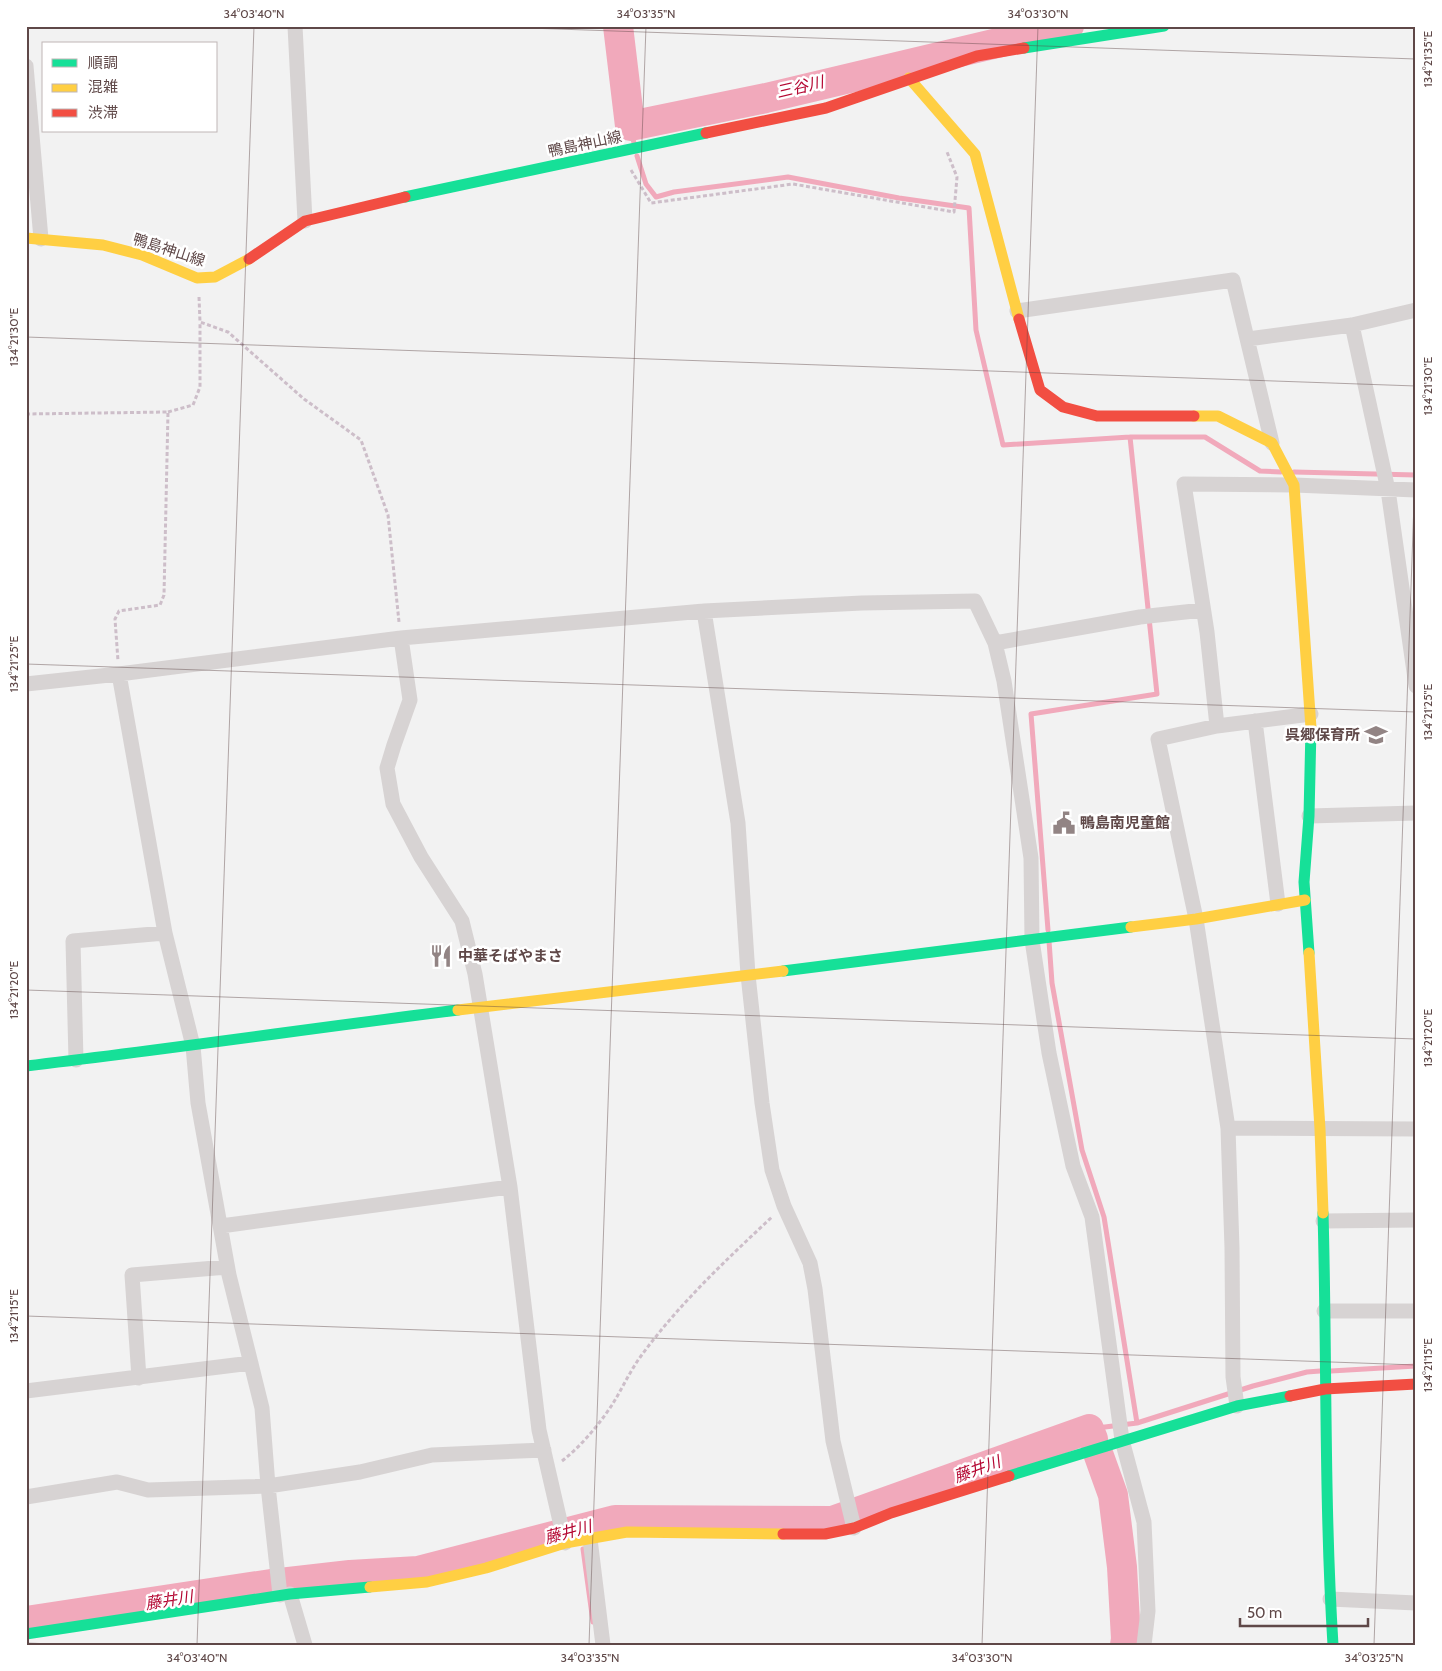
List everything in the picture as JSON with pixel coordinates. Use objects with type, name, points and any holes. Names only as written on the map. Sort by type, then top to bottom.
[{"type":"street","points":[[295,26],[305,222]]},
{"type":"street","name":"鴨島神山線","points":[[34,238],[103,245],[142,255],[197,278],[215,277],[247,260],[305,222],[382,202],[826,108],[977,56],[1164,26]]},
{"type":"street","points":[[26,66],[34,238]]},
{"type":"street","points":[[909,78],[974,154],[1040,390],[1062,408],[1097,416],[1218,416],[1272,444]]},
{"type":"street","points":[[1017,311],[1233,280],[1272,444],[1294,485],[1311,714],[1309,816],[1304,882],[1320,1129],[1324,1365],[1330,1599],[1333,1645]]},
{"type":"street","points":[[1248,339],[1352,325],[1416,310]]},
{"type":"street","points":[[1352,325],[1388,490],[1416,686]]},
{"type":"street","points":[[1217,726],[1203,610],[1184,484],[1294,485],[1416,490]]},
{"type":"street","points":[[26,684],[401,638],[704,611],[862,603],[975,601],[995,643],[1004,681],[1031,858],[1049,1053],[1073,1166],[1092,1217],[1122,1440],[1144,1522],[1148,1611],[1144,1645]]},
{"type":"street","points":[[995,643],[1140,618],[1203,610]]},
{"type":"street","points":[[704,611],[738,823],[748,975],[762,1104],[772,1170],[784,1206],[810,1263],[815,1289],[833,1441],[852,1520]]},
{"type":"street","points":[[401,638],[410,700],[387,768],[393,804],[421,856],[462,921],[480,1007],[510,1187],[539,1430],[564,1535]]},
{"type":"street","points":[[119,674],[165,933],[193,1046],[198,1103],[228,1267],[262,1408],[268,1486],[282,1589],[305,1645]]},
{"type":"street","points":[[1237,1406],[1233,1377],[1232,1248],[1228,1128],[1196,919],[1158,739],[1217,726],[1311,714]]},
{"type":"street","points":[[1255,721],[1278,904]]},
{"type":"street","points":[[1309,816],[1416,813]]},
{"type":"street","points":[[26,1066],[193,1046],[254,1036],[480,1007],[1196,919],[1305,900]]},
{"type":"street","points":[[76,1060],[73,941],[165,933]]},
{"type":"street","points":[[1228,1128],[1416,1129]]},
{"type":"street","points":[[221,1226],[510,1187]]},
{"type":"street","points":[[1323,1221],[1416,1220]]},
{"type":"street","points":[[139,1378],[132,1275],[228,1267]]},
{"type":"street","points":[[1324,1311],[1416,1311]]},
{"type":"street","points":[[26,1391],[252,1362]]},
{"type":"street","points":[[26,1634],[158,1616],[282,1589],[427,1582],[486,1568],[564,1535],[590,1539],[627,1532],[825,1534],[852,1520],[891,1513],[1237,1406],[1325,1389],[1416,1384]]},
{"type":"street","points":[[26,1497],[116,1482],[148,1490],[268,1486],[360,1472],[432,1455],[544,1450]]},
{"type":"street","points":[[590,1539],[603,1645]]},
{"type":"street","points":[[1330,1599],[1416,1603]]},
{"type":"path","points":[[624,151],[651,204],[793,184],[954,212],[956,195]]},
{"type":"path","points":[[26,414],[168,412],[194,405],[200,386],[200,322],[197,278]]},
{"type":"path","points":[[200,322],[228,332],[304,399],[360,440],[388,515],[401,638]]},
{"type":"path","points":[[119,674],[115,619],[119,611],[160,605],[164,595],[168,412]]},
{"type":"path","points":[[550,1471],[580,1447],[610,1407],[640,1357],[679,1308],[727,1259],[784,1206]]},
{"type":"waterway","name":"三谷川","points":[[618,26],[630,126],[766,98],[1069,26]]},
{"type":"waterway","points":[[630,126],[634,143]]},
{"type":"waterway","points":[[637,156],[646,184],[656,197],[674,192],[788,177],[899,198],[969,208],[976,330],[1003,445],[1130,437],[1205,437],[1260,471],[1281,472]]},
{"type":"waterway","points":[[1048,930],[1031,714],[1157,694],[1130,437]]},
{"type":"waterway","points":[[1294,472],[1416,475]]},
{"type":"waterway","points":[[1049,941],[1052,983],[1082,1150],[1104,1217],[1137,1423]]},
{"type":"waterway","points":[[1331,1371],[1416,1366]]},
{"type":"waterway","points":[[1089,1429],[1137,1423],[1253,1386],[1307,1372],[1320,1371]]},
{"type":"waterway","name":"藤井川","points":[[26,1621],[271,1584],[350,1575],[418,1571],[615,1520],[832,1521],[1089,1429],[1093,1439]]},
{"type":"waterway","name":"藤井川","points":[[1099,1456],[1113,1495],[1122,1567],[1125,1645]]},
{"type":"waterway","points":[[583,1549],[593,1622]]},
{"type":"traffic: fast","points":[[1024,48],[1164,26]]},
{"type":"traffic: fast","points":[[405,197],[706,133]]},
{"type":"traffic: fast","points":[[1309,953],[1304,882],[1309,816],[1311,728]]},
{"type":"traffic: fast","points":[[783,971],[1131,927]]},
{"type":"traffic: fast","points":[[26,1066],[458,1010]]},
{"type":"traffic: fast","points":[[1323,1213],[1327,1483],[1333,1645]]},
{"type":"traffic: fast","points":[[1009,1476],[1237,1406],[1290,1396]]},
{"type":"traffic: fast","points":[[26,1634],[290,1594],[370,1587]]},
{"type":"traffic: slow","points":[[909,78],[975,154],[1019,319]]},
{"type":"traffic: slow","points":[[26,238],[103,245],[142,255],[197,278],[215,277],[249,259]]},
{"type":"traffic: slow","points":[[1194,416],[1218,416],[1272,443],[1294,485],[1311,728]]},
{"type":"traffic: slow","points":[[1131,927],[1196,919],[1305,900]]},
{"type":"traffic: slow","points":[[1309,953],[1320,1129],[1323,1213]]},
{"type":"traffic: slow","points":[[458,1010],[783,971]]},
{"type":"traffic: slow","points":[[370,1587],[427,1582],[486,1568],[565,1543],[627,1532],[783,1534]]},
{"type":"traffic: jam","points":[[706,133],[826,108],[977,56],[1024,48]]},
{"type":"traffic: jam","points":[[249,259],[305,221],[405,197]]},
{"type":"traffic: jam","points":[[1019,319],[1040,390],[1063,407],[1097,416],[1194,416]]},
{"type":"traffic: jam","points":[[1290,1396],[1325,1389],[1416,1384]]},
{"type":"traffic: jam","points":[[783,1534],[825,1534],[854,1528],[891,1513],[1009,1476]]},
{"type":"place","name":"呉郷保育所","points":[[1376,735]]},
{"type":"place","name":"鴨島南児童館","points":[[1064,823]]},
{"type":"place","name":"中華そばやまさ","points":[[441,956]]}]
